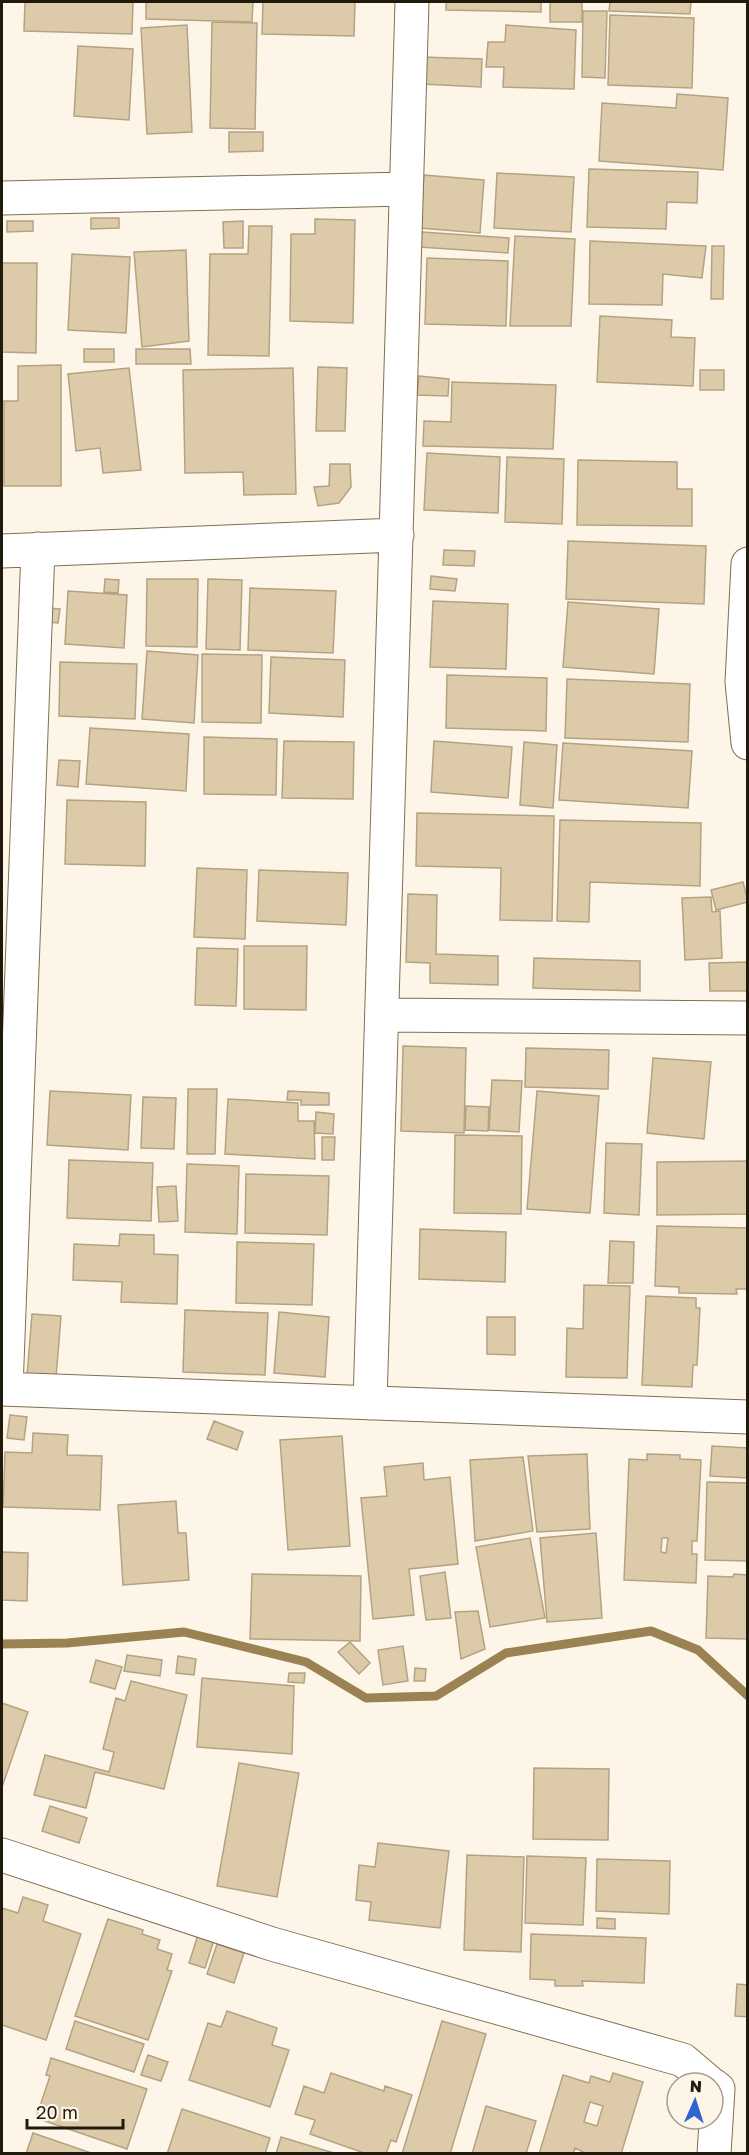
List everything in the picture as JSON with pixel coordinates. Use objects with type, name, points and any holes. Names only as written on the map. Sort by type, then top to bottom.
[{"type":"street","points":[[370,1403],[412,2]]},
{"type":"street","points":[[2,198],[406,189]]},
{"type":"street","points":[[2,551],[397,536]]},
{"type":"street","points":[[38,549],[4,1389],[747,1417]]},
{"type":"street","points":[[747,564],[742,682],[747,743]]},
{"type":"street","points":[[383,1015],[747,1018]]},
{"type":"street","points":[[2,1855],[272,1944],[683,2060],[696,2071]]},
{"type":"street","points":[[714,2154],[715,2131]]},
{"type":"building","points":[[25,2],[133,2],[132,34],[24,31]]},
{"type":"building","points":[[146,2],[253,2],[252,22],[146,19]]},
{"type":"building","points":[[263,2],[355,2],[354,36],[262,34]]},
{"type":"building","points":[[446,2],[541,2],[541,12],[446,10]]},
{"type":"building","points":[[550,2],[582,2],[582,22],[550,22]]},
{"type":"building","points":[[610,2],[691,2],[690,14],[609,11]]},
{"type":"building","points":[[583,11],[607,11],[605,78],[582,77]]},
{"type":"building","points":[[610,15],[694,18],[692,88],[608,85]]},
{"type":"building","points":[[212,22],[257,23],[255,129],[210,128]]},
{"type":"building","points":[[187,25],[192,132],[147,134],[141,28]]},
{"type":"building","points":[[506,25],[576,30],[574,89],[503,87],[504,67],[486,67],[488,42],[505,42]]},
{"type":"building","points":[[78,46],[133,49],[129,120],[74,116]]},
{"type":"building","points":[[422,57],[482,59],[481,87],[422,84]]},
{"type":"building","points":[[677,94],[728,98],[723,170],[599,161],[602,103],[676,108]]},
{"type":"building","points":[[229,132],[263,132],[263,151],[229,152]]},
{"type":"building","points":[[589,169],[698,172],[697,203],[667,202],[666,229],[587,227]]},
{"type":"building","points":[[497,173],[574,177],[571,232],[494,228]]},
{"type":"building","points":[[424,175],[484,180],[480,233],[420,228]]},
{"type":"building","points":[[91,218],[119,218],[119,228],[91,229]]},
{"type":"building","points":[[315,219],[355,220],[353,323],[290,321],[291,234],[315,234]]},
{"type":"building","points":[[7,221],[33,221],[33,231],[7,232]]},
{"type":"building","points":[[243,221],[243,248],[224,248],[223,222]]},
{"type":"building","points":[[249,226],[272,226],[269,356],[208,355],[210,254],[248,254]]},
{"type":"building","points":[[422,232],[509,238],[508,253],[420,247]]},
{"type":"building","points":[[515,236],[575,239],[571,326],[510,326]]},
{"type":"building","points":[[590,241],[706,246],[702,278],[663,274],[662,305],[589,304]]},
{"type":"building","points":[[712,246],[724,246],[723,299],[711,299]]},
{"type":"building","points":[[186,250],[189,341],[142,347],[134,252]]},
{"type":"building","points":[[72,254],[130,257],[126,333],[68,330]]},
{"type":"building","points":[[427,258],[508,261],[506,326],[425,324]]},
{"type":"building","points":[[2,263],[37,263],[36,353],[2,352]]},
{"type":"building","points":[[600,316],[672,320],[671,337],[695,338],[693,386],[597,382]]},
{"type":"building","points":[[84,349],[114,349],[114,362],[84,362]]},
{"type":"building","points":[[136,349],[190,349],[191,364],[136,364]]},
{"type":"building","points":[[61,365],[61,486],[4,486],[4,401],[18,401],[18,366]]},
{"type":"building","points":[[318,367],[347,368],[345,431],[316,431]]},
{"type":"building","points":[[129,368],[141,470],[103,473],[100,448],[76,451],[68,374]]},
{"type":"building","points":[[293,368],[296,494],[244,495],[243,472],[185,473],[183,370]]},
{"type":"building","points":[[700,370],[724,370],[724,390],[700,390]]},
{"type":"building","points":[[419,376],[449,379],[448,396],[417,395]]},
{"type":"building","points":[[452,382],[556,385],[553,449],[423,446],[424,421],[451,422]]},
{"type":"building","points":[[427,453],[500,457],[498,513],[424,510]]},
{"type":"building","points":[[507,457],[564,459],[562,524],[505,522]]},
{"type":"building","points":[[578,460],[677,462],[677,489],[692,489],[692,526],[577,525]]},
{"type":"building","points":[[330,464],[350,464],[351,487],[339,503],[318,506],[314,487],[329,486]]},
{"type":"building","points":[[568,541],[706,546],[704,604],[566,599]]},
{"type":"building","points":[[444,550],[475,551],[474,566],[443,565]]},
{"type":"building","points":[[431,576],[457,579],[455,591],[430,589]]},
{"type":"building","points":[[105,579],[119,580],[118,593],[104,592]]},
{"type":"building","points":[[147,579],[198,579],[197,647],[146,646]]},
{"type":"building","points":[[208,579],[242,580],[240,650],[206,649]]},
{"type":"building","points":[[250,588],[336,591],[333,653],[248,650]]},
{"type":"building","points":[[68,591],[127,595],[124,648],[65,644]]},
{"type":"building","points":[[433,601],[508,604],[506,669],[430,667]]},
{"type":"building","points":[[568,602],[659,609],[654,674],[563,667]]},
{"type":"building","points":[[48,608],[60,609],[58,623],[47,622]]},
{"type":"building","points":[[147,651],[198,655],[194,723],[142,719]]},
{"type":"building","points":[[202,654],[262,655],[261,723],[202,722]]},
{"type":"building","points":[[271,657],[345,660],[343,717],[269,713]]},
{"type":"building","points":[[60,662],[137,664],[135,719],[59,716]]},
{"type":"building","points":[[447,675],[547,678],[546,731],[446,728]]},
{"type":"building","points":[[567,679],[690,684],[688,742],[565,738]]},
{"type":"building","points":[[90,728],[189,734],[186,791],[86,784]]},
{"type":"building","points":[[204,737],[277,739],[276,795],[204,794]]},
{"type":"building","points":[[284,741],[354,742],[353,799],[282,798]]},
{"type":"building","points":[[434,741],[512,747],[508,798],[431,792]]},
{"type":"building","points":[[524,742],[557,745],[553,808],[520,805]]},
{"type":"building","points":[[563,743],[692,751],[688,808],[559,800]]},
{"type":"building","points":[[59,760],[80,761],[78,787],[57,785]]},
{"type":"building","points":[[67,800],[146,802],[145,866],[65,864]]},
{"type":"building","points":[[417,813],[554,816],[552,921],[500,920],[501,868],[416,866]]},
{"type":"building","points":[[560,820],[701,823],[700,886],[590,882],[589,922],[557,921]]},
{"type":"building","points":[[197,868],[247,870],[245,939],[194,937]]},
{"type":"building","points":[[259,870],[348,873],[346,925],[257,921]]},
{"type":"building","points":[[743,882],[748,902],[716,910],[711,890]]},
{"type":"building","points":[[408,894],[437,895],[436,954],[498,956],[498,985],[430,983],[430,963],[406,962]]},
{"type":"building","points":[[711,897],[712,912],[720,911],[722,958],[685,960],[682,898]]},
{"type":"building","points":[[244,946],[307,946],[306,1010],[244,1009]]},
{"type":"building","points":[[197,948],[238,949],[236,1006],[195,1005]]},
{"type":"building","points":[[534,958],[640,961],[640,991],[533,988]]},
{"type":"building","points":[[748,962],[748,991],[710,991],[709,963]]},
{"type":"building","points":[[403,1046],[466,1048],[464,1133],[401,1131]]},
{"type":"building","points":[[526,1048],[609,1050],[608,1089],[525,1087]]},
{"type":"building","points":[[653,1058],[711,1062],[704,1139],[647,1133]]},
{"type":"building","points":[[492,1080],[522,1081],[519,1132],[489,1130]]},
{"type":"building","points":[[188,1089],[217,1089],[215,1154],[187,1154]]},
{"type":"building","points":[[50,1091],[131,1095],[128,1150],[47,1145]]},
{"type":"building","points":[[288,1091],[329,1093],[329,1105],[301,1105],[301,1100],[287,1100]]},
{"type":"building","points":[[537,1091],[599,1096],[590,1213],[527,1209]]},
{"type":"building","points":[[143,1097],[176,1098],[174,1149],[141,1148]]},
{"type":"building","points":[[228,1099],[298,1103],[298,1121],[314,1121],[315,1159],[225,1154]]},
{"type":"building","points":[[466,1106],[489,1107],[488,1131],[465,1130]]},
{"type":"building","points":[[316,1112],[334,1114],[333,1134],[315,1133]]},
{"type":"building","points":[[455,1135],[522,1136],[521,1214],[454,1213]]},
{"type":"building","points":[[322,1137],[335,1137],[334,1160],[322,1160]]},
{"type":"building","points":[[606,1143],[642,1144],[639,1215],[604,1213]]},
{"type":"building","points":[[69,1160],[153,1163],[151,1221],[67,1218]]},
{"type":"building","points":[[748,1161],[748,1214],[657,1215],[657,1162]]},
{"type":"building","points":[[187,1164],[239,1166],[237,1234],[185,1232]]},
{"type":"building","points":[[246,1174],[329,1176],[327,1235],[245,1233]]},
{"type":"building","points":[[176,1186],[178,1221],[159,1222],[157,1187]]},
{"type":"building","points":[[657,1226],[748,1228],[748,1289],[736,1289],[737,1294],[679,1293],[679,1287],[655,1286]]},
{"type":"building","points":[[420,1229],[506,1232],[505,1282],[419,1279]]},
{"type":"building","points":[[120,1234],[154,1235],[154,1254],[178,1255],[177,1304],[121,1302],[122,1282],[73,1280],[74,1244],[119,1246]]},
{"type":"building","points":[[610,1241],[634,1242],[633,1283],[608,1283]]},
{"type":"building","points":[[237,1242],[314,1244],[312,1305],[236,1303]]},
{"type":"building","points":[[584,1285],[630,1286],[627,1378],[566,1377],[567,1328],[583,1329]]},
{"type":"building","points":[[646,1296],[696,1298],[696,1308],[700,1308],[697,1365],[693,1365],[692,1387],[642,1385]]},
{"type":"building","points":[[185,1310],[268,1313],[265,1375],[183,1372]]},
{"type":"building","points":[[279,1312],[329,1317],[325,1377],[274,1373]]},
{"type":"building","points":[[32,1314],[61,1316],[56,1378],[27,1376]]},
{"type":"building","points":[[487,1317],[515,1317],[515,1355],[487,1354]]},
{"type":"building","points":[[10,1415],[27,1417],[24,1440],[7,1438]]},
{"type":"building","points":[[214,1421],[243,1432],[237,1450],[207,1439]]},
{"type":"building","points":[[33,1433],[68,1435],[67,1455],[102,1456],[100,1510],[3,1507],[5,1452],[32,1453]]},
{"type":"building","points":[[342,1436],[350,1546],[288,1550],[280,1440]]},
{"type":"building","points":[[712,1446],[748,1448],[748,1478],[710,1476]]},
{"type":"building","points":[[587,1454],[590,1529],[537,1532],[528,1456]]},
{"type":"building","points":[[647,1454],[680,1455],[680,1459],[701,1460],[697,1541],[692,1541],[692,1554],[697,1554],[696,1583],[624,1580],[629,1459],[647,1460]],"holes":[[[662,1538],[668,1538],[666,1553],[661,1552]]]},
{"type":"building","points":[[523,1457],[533,1531],[475,1541],[470,1460]]},
{"type":"building","points":[[423,1463],[424,1480],[450,1477],[458,1564],[409,1569],[414,1615],[373,1619],[361,1498],[387,1496],[384,1467]]},
{"type":"building","points":[[707,1482],[748,1483],[748,1561],[705,1560]]},
{"type":"building","points":[[176,1501],[178,1533],[186,1533],[189,1580],[123,1585],[118,1505]]},
{"type":"building","points":[[596,1533],[602,1618],[547,1622],[540,1538]]},
{"type":"building","points":[[530,1538],[545,1618],[490,1627],[476,1547]]},
{"type":"building","points":[[2,1552],[28,1553],[27,1601],[2,1600]]},
{"type":"building","points":[[445,1572],[451,1618],[426,1620],[420,1576]]},
{"type":"building","points":[[252,1574],[361,1576],[360,1641],[250,1639]]},
{"type":"building","points":[[734,1574],[748,1575],[748,1639],[706,1638],[708,1576],[733,1577]]},
{"type":"building","points":[[478,1611],[485,1649],[461,1659],[455,1612]]},
{"type":"building","points":[[350,1642],[370,1663],[359,1674],[338,1652]]},
{"type":"building","points":[[403,1646],[408,1681],[383,1685],[378,1650]]},
{"type":"building","points":[[127,1655],[162,1660],[160,1676],[124,1671]]},
{"type":"building","points":[[178,1656],[196,1659],[194,1675],[176,1673]]},
{"type":"building","points":[[96,1660],[122,1667],[115,1689],[90,1682]]},
{"type":"building","points":[[415,1668],[426,1669],[425,1681],[414,1681]]},
{"type":"building","points":[[289,1673],[305,1673],[304,1683],[288,1682]]},
{"type":"building","points":[[202,1678],[294,1686],[292,1754],[197,1747]]},
{"type":"building","points":[[131,1681],[187,1695],[164,1789],[95,1772],[86,1808],[34,1795],[45,1755],[109,1772],[114,1752],[103,1749],[116,1698],[125,1701]]},
{"type":"building","points":[[2,1703],[28,1712],[2,1787]]},
{"type":"building","points":[[239,1763],[299,1773],[277,1897],[217,1886]]},
{"type":"building","points":[[534,1768],[609,1769],[608,1840],[533,1839]]},
{"type":"building","points":[[50,1806],[87,1818],[79,1843],[42,1831]]},
{"type":"building","points":[[378,1843],[449,1851],[440,1928],[369,1920],[371,1902],[356,1900],[359,1865],[375,1867]]},
{"type":"building","points":[[467,1855],[524,1857],[521,1952],[464,1950]]},
{"type":"building","points":[[527,1856],[586,1858],[583,1925],[525,1923]]},
{"type":"building","points":[[597,1859],[670,1861],[669,1914],[596,1911]]},
{"type":"building","points":[[23,1897],[48,1905],[43,1921],[81,1934],[46,2040],[2,2025],[2,1908],[18,1913]]},
{"type":"building","points":[[597,1918],[615,1919],[615,1929],[597,1928]]},
{"type":"building","points":[[108,1919],[143,1930],[142,1934],[160,1940],[157,1949],[172,1954],[167,1970],[172,1971],[148,2040],[75,2016]]},
{"type":"building","points":[[531,1934],[646,1938],[644,1983],[582,1981],[583,1986],[555,1986],[555,1980],[530,1979]]},
{"type":"building","points":[[198,1935],[214,1940],[205,1968],[189,1963]]},
{"type":"building","points":[[217,1944],[244,1953],[234,1983],[207,1974]]},
{"type":"building","points":[[737,1984],[748,1985],[748,2017],[735,2016]]},
{"type":"building","points":[[227,2011],[277,2028],[272,2045],[289,2050],[270,2107],[189,2080],[208,2023],[221,2027]]},
{"type":"building","points":[[75,2021],[144,2044],[134,2072],[66,2049]]},
{"type":"building","points":[[442,2021],[486,2034],[450,2154],[402,2154]]},
{"type":"building","points":[[148,2055],[168,2062],[161,2081],[141,2075]]},
{"type":"building","points":[[51,2058],[147,2089],[127,2149],[36,2118],[50,2076],[46,2075]]},
{"type":"building","points":[[331,2073],[384,2091],[385,2086],[412,2095],[396,2142],[391,2140],[386,2154],[367,2154],[310,2134],[315,2120],[295,2114],[304,2086],[324,2093]]},
{"type":"building","points":[[613,2073],[643,2082],[621,2154],[587,2154],[575,2148],[573,2154],[539,2154],[563,2075],[589,2083],[591,2076],[610,2082]],"holes":[[[590,2102],[603,2106],[597,2126],[584,2122]]]},
{"type":"building","points":[[486,2106],[536,2121],[526,2154],[472,2154]]},
{"type":"building","points":[[182,2109],[270,2138],[265,2154],[167,2154]]},
{"type":"building","points":[[33,2133],[94,2154],[26,2154]]},
{"type":"building","points":[[281,2137],[337,2154],[276,2154]]},
{"type":"waterway","points":[[2,1644],[67,1643],[184,1632],[306,1662],[366,1698],[436,1696],[506,1653],[651,1631],[698,1650],[748,1696]]}]
